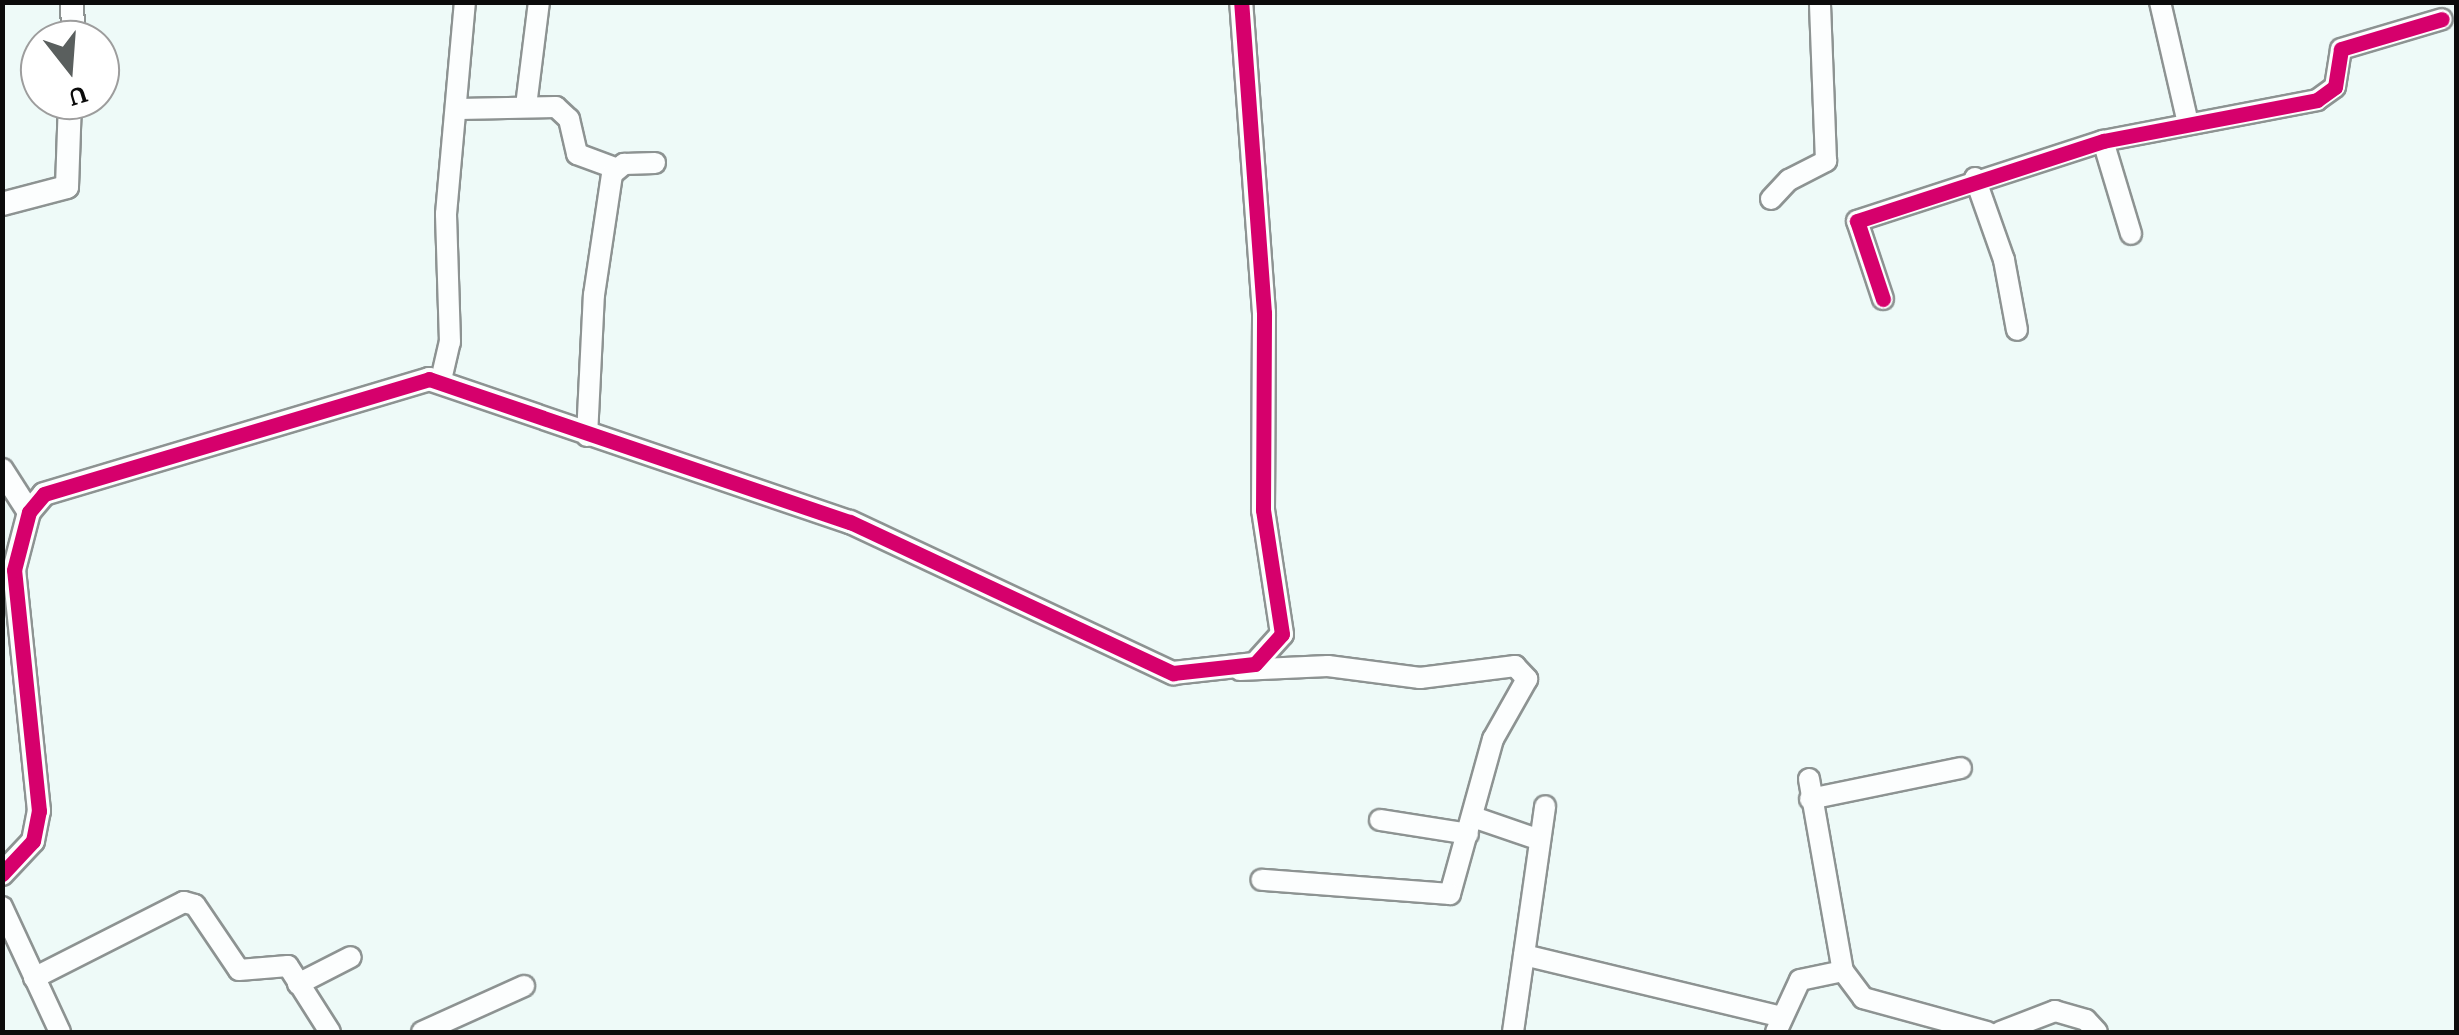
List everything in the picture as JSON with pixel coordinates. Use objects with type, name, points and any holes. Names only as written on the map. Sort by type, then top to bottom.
[{"type":"street","points":[[441,380],[450,342],[446,214],[459,109],[465,2]]},
{"type":"street","points":[[526,106],[538,2]]},
{"type":"street","points":[[1241,2],[1264,313],[1264,510],[1282,634],[1289,655],[1305,667]]},
{"type":"street","points":[[1772,200],[1789,180],[1826,161],[1820,2]]},
{"type":"street","points":[[2160,2],[2188,124]]},
{"type":"street","points":[[1884,299],[1857,220],[1975,178],[2103,141],[2317,100],[2335,87],[2340,49],[2442,19]]},
{"type":"street","points":[[459,109],[526,106],[564,112],[577,154],[615,168],[655,164]]},
{"type":"street","points":[[2,204],[67,187],[69,120]]},
{"type":"street","points":[[2103,141],[2131,234]]},
{"type":"street","points":[[587,436],[594,296],[615,168]]},
{"type":"street","points":[[1975,178],[2004,260],[2017,330]]},
{"type":"street","points":[[2,874],[32,841],[39,811],[14,570],[28,512],[70,482],[224,444],[373,392],[441,380],[587,436],[850,522],[1172,672],[1305,667],[1420,678],[1523,670],[1527,679],[1488,756],[1478,825],[1450,894],[1262,880]]},
{"type":"street","points":[[2,470],[28,512]]},
{"type":"street","points":[[1240,670],[1282,634]]},
{"type":"street","points":[[1962,768],[1810,789],[1843,972],[1863,998],[1986,1032]]},
{"type":"street","points":[[1513,1032],[1536,901],[1536,839],[1545,806]]},
{"type":"street","points":[[1380,820],[1478,825],[1536,839]]},
{"type":"street","points":[[31,974],[184,902],[196,906],[238,970],[282,964],[330,1032]]},
{"type":"street","points":[[3,908],[60,1032]]},
{"type":"street","points":[[1524,954],[1779,1025],[1800,980],[1843,972]]},
{"type":"street","points":[[298,984],[351,957]]},
{"type":"street","points":[[422,1032],[524,986]]},
{"type":"street","points":[[2000,1032],[2055,1011],[2086,1020],[2097,1032]]},
{"type":"cycle path","points":[[2,874],[33,841],[39,811],[14,570],[29,512],[44,494],[429,379],[850,522],[1173,673],[1255,664],[1282,634],[1263,510],[1264,313],[1241,2]]},
{"type":"cycle path","points":[[1883,299],[1857,221],[2103,141],[2317,100],[2335,87],[2341,49],[2442,19]]}]
